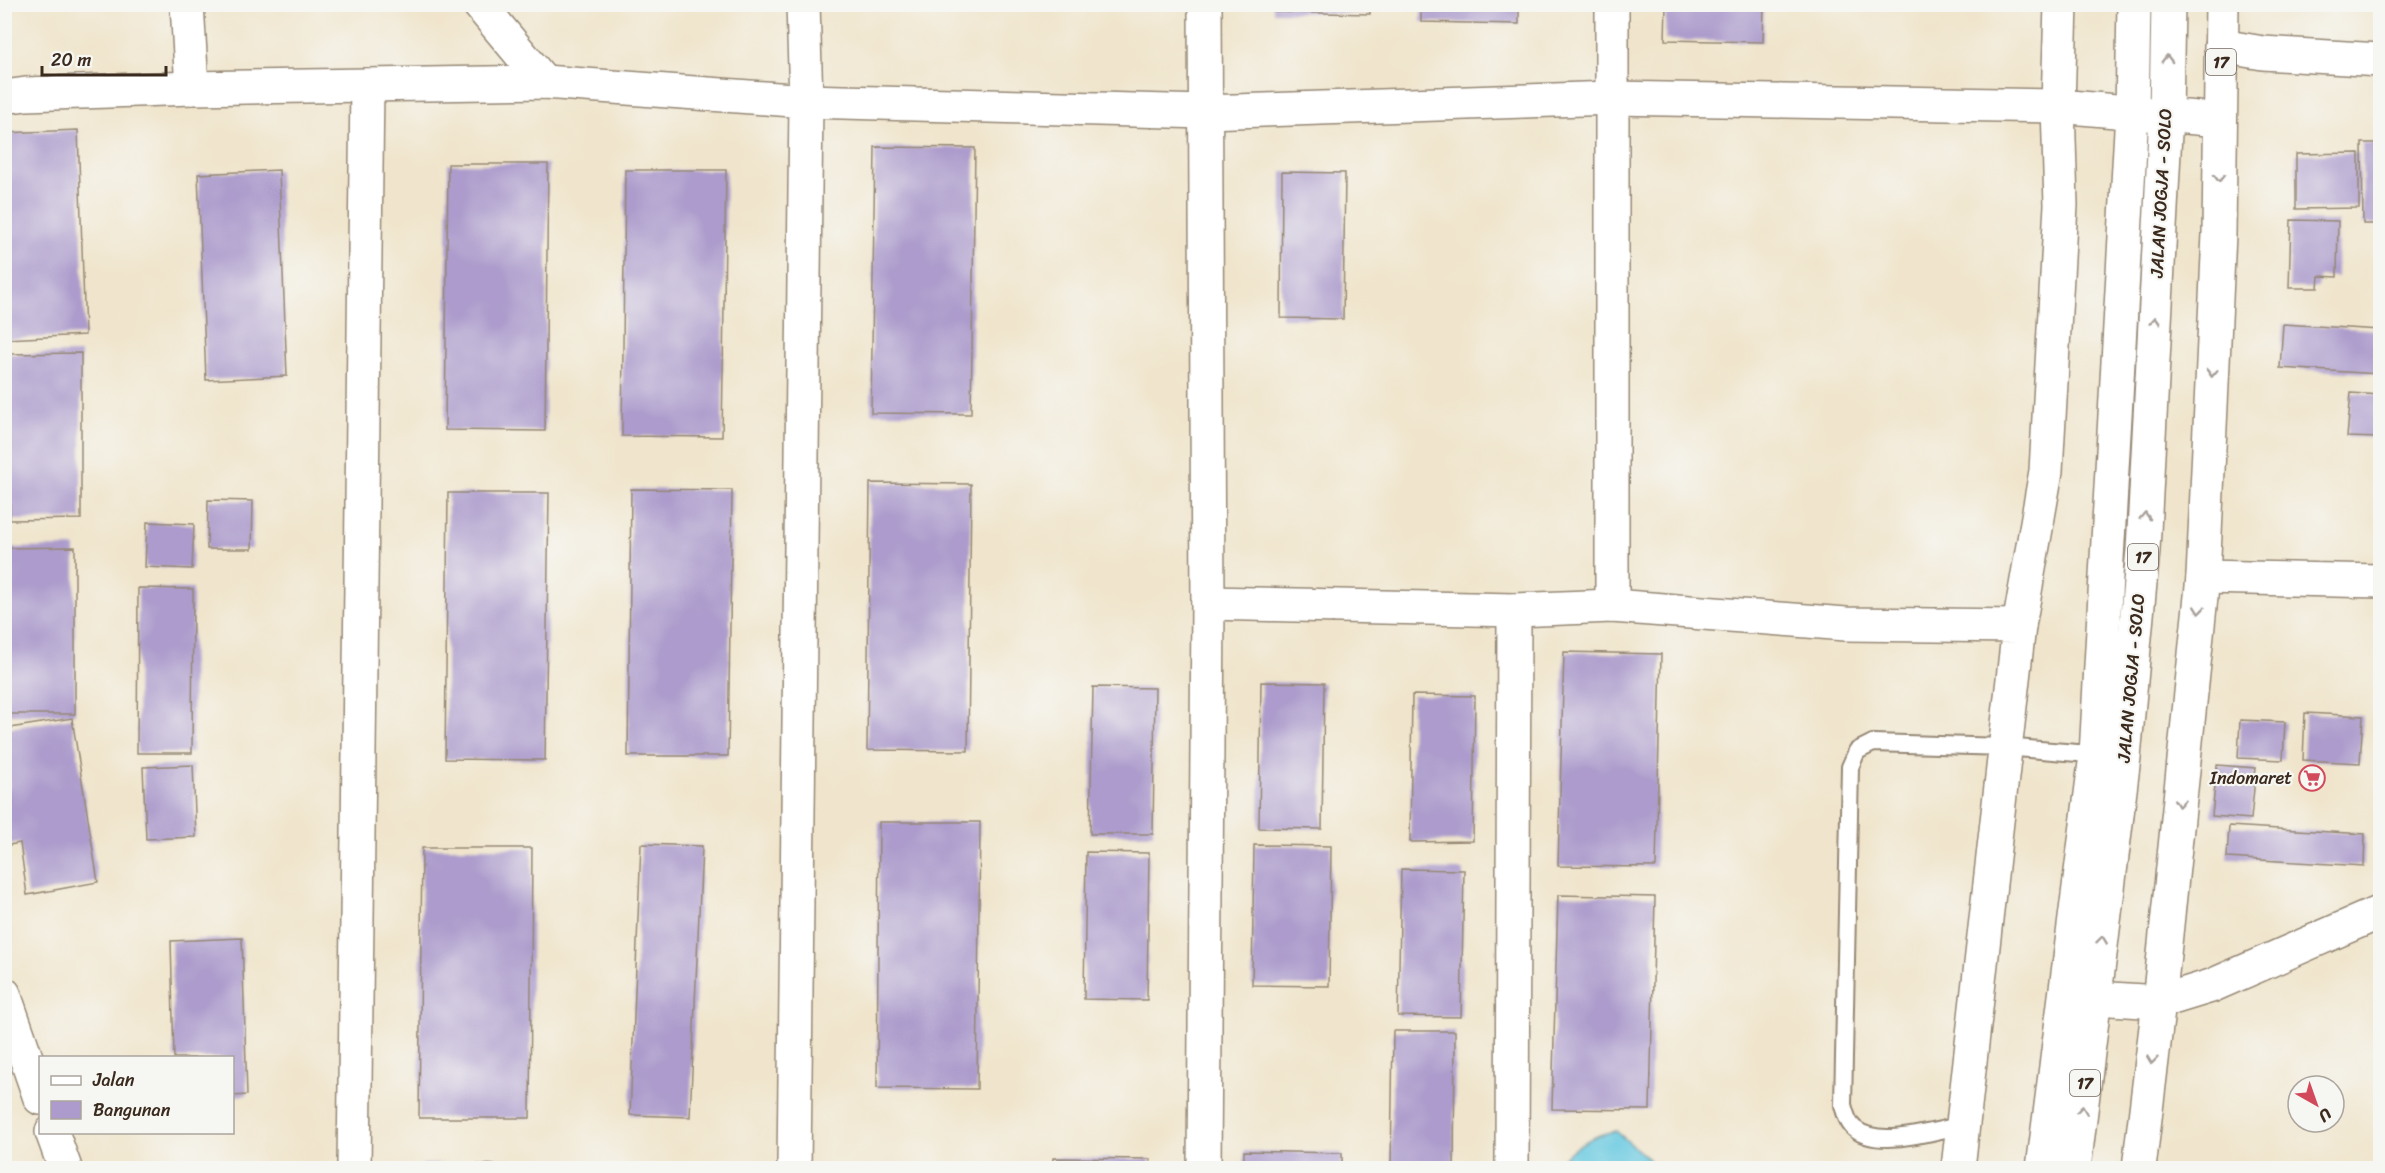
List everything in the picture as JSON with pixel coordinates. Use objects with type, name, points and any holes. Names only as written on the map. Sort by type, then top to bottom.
[{"type":"main road","points":[[187,4],[192,88]]},
{"type":"main road","points":[[479,4],[544,82]]},
{"type":"main road","points":[[794,1168],[806,101],[803,4]]},
{"type":"main road","points":[[1204,1168],[1208,603],[1205,4]]},
{"type":"main road","points":[[1611,4],[1613,98],[1612,606]]},
{"type":"main road","points":[[1958,1168],[2019,626],[2046,471],[2061,205],[2058,106],[2061,4]]},
{"type":"main road","points":[[2043,1168],[2110,756],[2134,4]]},
{"type":"main road","name":"JALAN JOGJA - SOLO","points":[[2074,1168],[2095,998],[2110,756],[2143,550],[2166,114],[2168,4]]},
{"type":"main road","name":"17","points":[[2139,1168],[2203,577],[2219,234],[2222,4]]},
{"type":"main road","points":[[2221,46],[2263,53],[2380,60]]},
{"type":"main road","points":[[4,98],[26,94],[192,88],[544,82],[806,101],[1205,112],[1613,98],[2058,106],[2220,120]]},
{"type":"main road","points":[[354,1168],[367,85]]},
{"type":"main road","points":[[2203,577],[2253,576],[2380,581]]},
{"type":"main road","points":[[1208,603],[1514,610],[1612,606],[1846,624],[2019,626]]},
{"type":"main road","points":[[1512,1168],[1514,610]]},
{"type":"main road","points":[[2095,998],[2158,1002],[2211,986],[2380,912]]},
{"type":"main road","points":[[4,994],[39,1095]]},
{"type":"main road","points":[[53,1134],[65,1168]]},
{"type":"lane","points":[[1964,1125],[1889,1139],[1870,1136],[1855,1130],[1847,1119],[1843,1105],[1850,767],[1857,751],[1873,743],[2004,747],[2110,756]]},
{"type":"water","points":[[1616,1131],[1654,1164],[1668,1168],[1551,1168],[1588,1140]]},
{"type":"building","points":[[1273,4],[1370,4],[1370,14],[1273,12]]},
{"type":"building","points":[[1421,4],[1519,4],[1519,24],[1421,22]]},
{"type":"building","points":[[1666,4],[1764,4],[1763,42],[1665,40]]},
{"type":"building","points":[[78,130],[85,335],[5,339],[4,133]]},
{"type":"building","points":[[2362,143],[2380,143],[2380,224],[2363,224]]},
{"type":"building","points":[[875,147],[975,148],[971,414],[871,413]]},
{"type":"building","points":[[2359,153],[2359,208],[2296,209],[2296,154]]},
{"type":"building","points":[[448,164],[548,164],[545,431],[445,430]]},
{"type":"building","points":[[279,170],[287,376],[206,380],[198,174]]},
{"type":"building","points":[[625,170],[726,170],[722,437],[622,436]]},
{"type":"building","points":[[1282,172],[1345,173],[1343,319],[1281,318]]},
{"type":"building","points":[[2291,220],[2338,221],[2337,277],[2319,276],[2318,288],[2289,288]]},
{"type":"building","points":[[2283,324],[2380,330],[2380,374],[2280,368]]},
{"type":"building","points":[[81,353],[81,519],[10,520],[10,469],[4,469],[4,411],[9,411],[9,354]]},
{"type":"building","points":[[2351,393],[2380,395],[2380,438],[2347,437]]},
{"type":"building","points":[[870,483],[971,484],[968,751],[867,750]]},
{"type":"building","points":[[631,489],[732,490],[728,756],[628,756]]},
{"type":"building","points":[[448,493],[549,493],[545,760],[445,759]]},
{"type":"building","points":[[208,500],[253,501],[252,549],[207,549]]},
{"type":"building","points":[[147,522],[194,524],[192,569],[145,567]]},
{"type":"building","points":[[75,547],[75,714],[4,714],[4,548]]},
{"type":"building","points":[[138,588],[193,589],[192,753],[137,753]]},
{"type":"building","points":[[1564,652],[1661,654],[1656,867],[1558,866]]},
{"type":"building","points":[[1261,682],[1324,683],[1322,829],[1259,828]]},
{"type":"building","points":[[1093,687],[1155,688],[1153,834],[1090,834]]},
{"type":"building","points":[[1412,695],[1475,696],[1473,841],[1410,842]]},
{"type":"building","points":[[2305,713],[2363,716],[2360,763],[2303,760]]},
{"type":"building","points":[[72,718],[98,882],[27,895],[20,843],[4,846],[4,788],[9,787],[4,760],[4,729]]},
{"type":"building","points":[[2240,720],[2285,722],[2283,760],[2238,758]]},
{"type":"building","points":[[193,765],[196,837],[146,839],[143,767]]},
{"type":"building","points":[[2217,765],[2256,768],[2251,819],[2212,816]]},
{"type":"building","points":[[879,822],[980,822],[977,1089],[877,1088]]},
{"type":"building","points":[[2229,826],[2365,834],[2364,866],[2227,858]]},
{"type":"building","points":[[641,844],[702,846],[690,1117],[630,1115]]},
{"type":"building","points":[[1254,845],[1331,846],[1329,986],[1252,985]]},
{"type":"building","points":[[422,848],[532,848],[530,1118],[419,1118]]},
{"type":"building","points":[[1086,852],[1149,853],[1147,1000],[1084,999]]},
{"type":"building","points":[[1401,869],[1464,870],[1461,1017],[1398,1016]]},
{"type":"building","points":[[1558,895],[1655,897],[1650,1110],[1552,1109]]},
{"type":"building","points":[[242,938],[247,1095],[234,1096],[234,1056],[174,1056],[171,941]]},
{"type":"building","points":[[1393,1031],[1455,1031],[1454,1168],[1391,1168]]},
{"type":"building","points":[[1244,1151],[1342,1153],[1342,1168],[1244,1168]]},
{"type":"building","points":[[1053,1158],[1150,1159],[1150,1168],[1052,1168]]},
{"type":"building","points":[[422,1164],[531,1165],[531,1168],[422,1168]]},
{"type":"place","name":"Indomaret","points":[[2312,778]]}]
